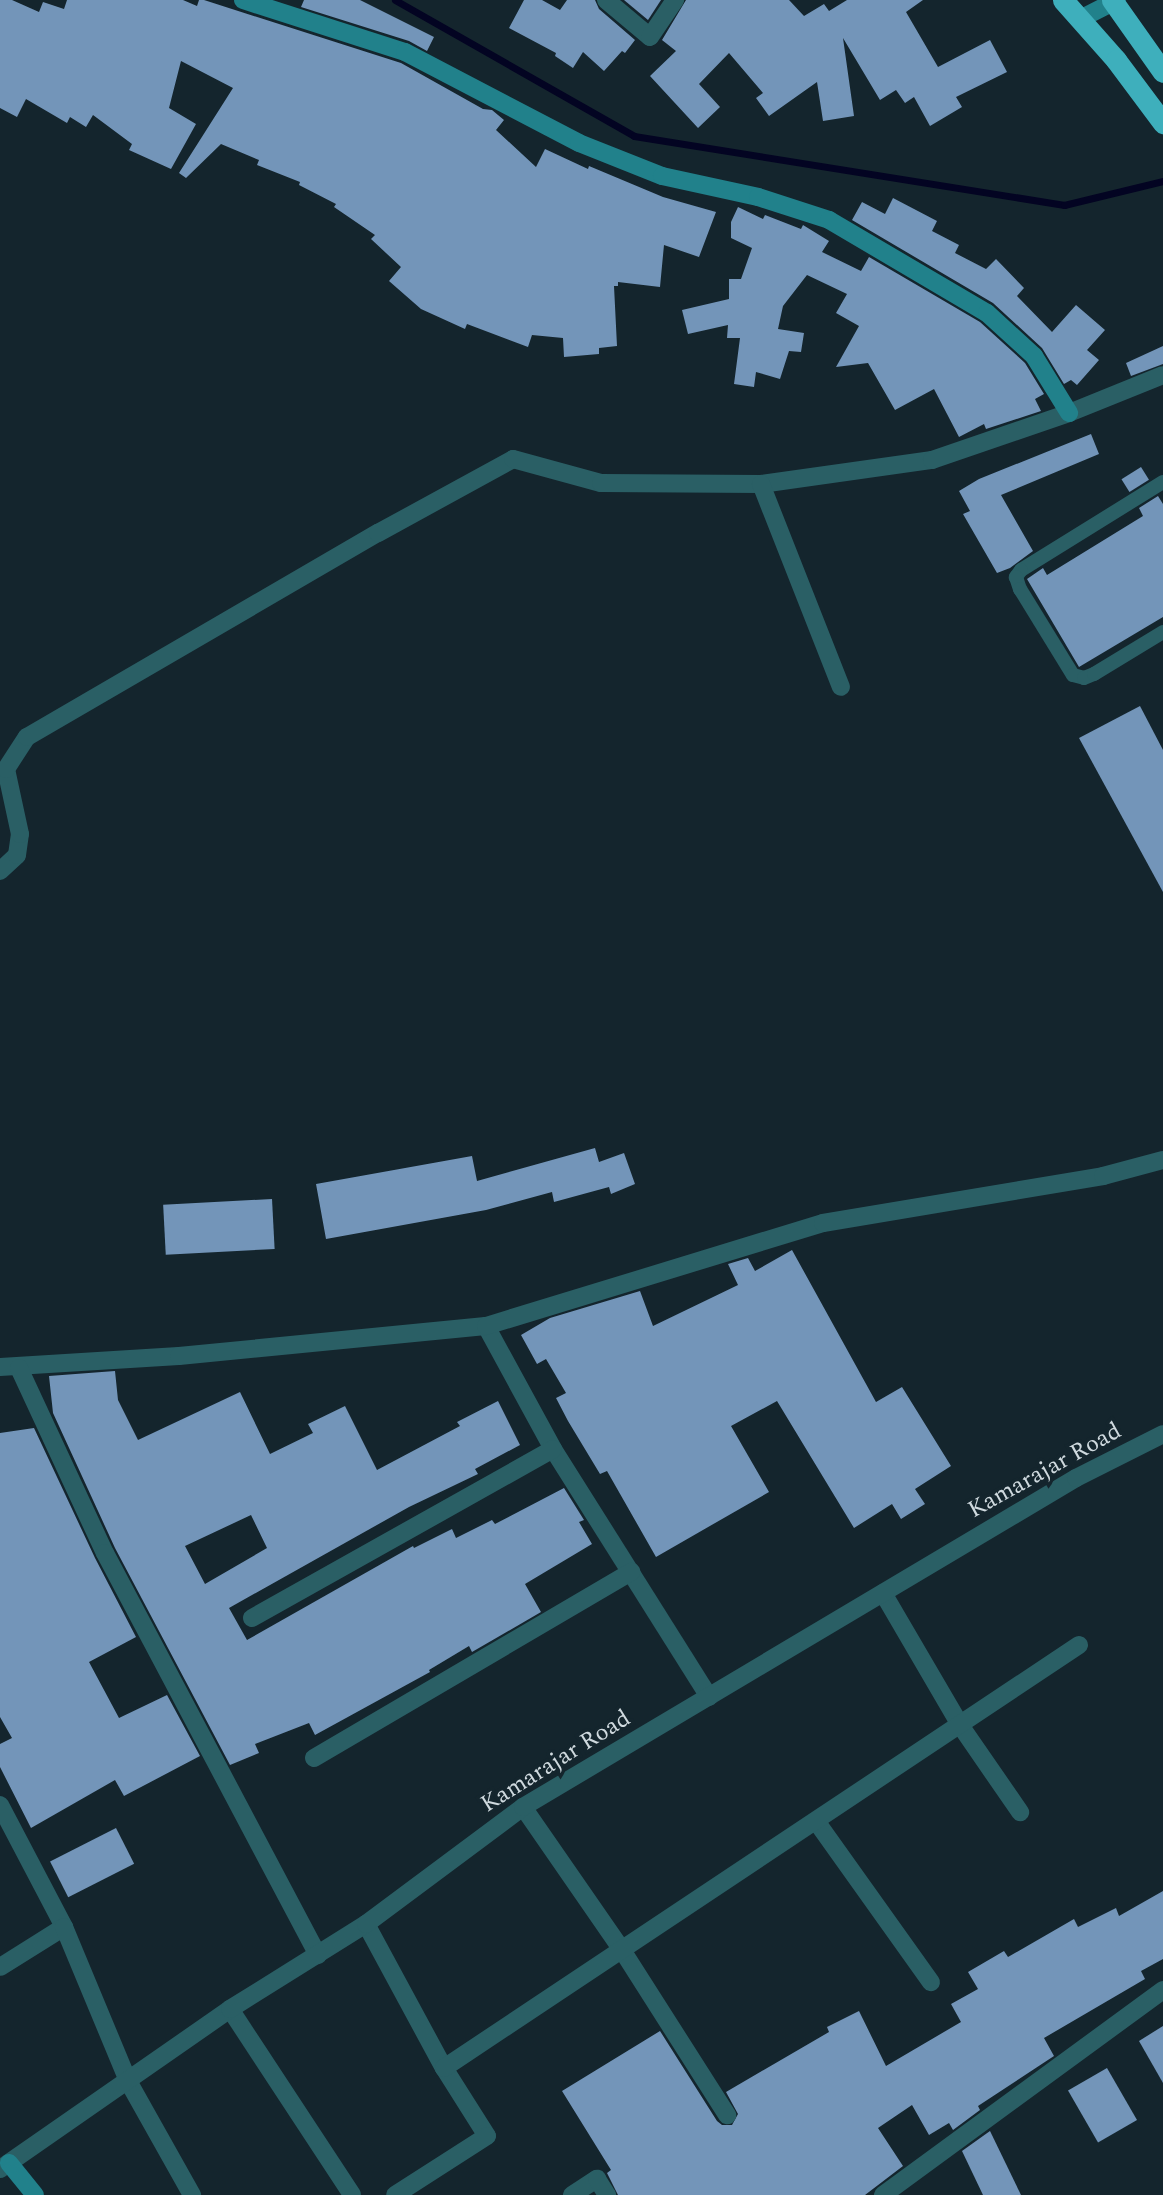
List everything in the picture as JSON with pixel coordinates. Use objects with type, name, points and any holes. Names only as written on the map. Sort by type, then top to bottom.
[{"type":"highway","points":[[1063,0],[1082,18],[1163,123]]},
{"type":"highway","points":[[1114,0],[1163,72]]},
{"type":"street","points":[[243,0],[405,52],[579,143],[662,176],[758,197],[829,220],[987,313],[1034,356],[1069,413]]},
{"type":"street","points":[[606,0],[649,37],[675,0]]},
{"type":"street","points":[[1082,18],[1114,0]]},
{"type":"street","points":[[0,871],[17,855],[20,834],[6,769],[27,737],[378,533],[513,459],[601,483],[761,484],[932,460],[1069,413],[1163,375]]},
{"type":"street","points":[[761,484],[841,687]]},
{"type":"street","points":[[0,1367],[19,1368],[179,1356],[486,1326],[823,1223],[1103,1176],[1163,1160]]},
{"type":"street","points":[[486,1326],[554,1449],[709,1697]]},
{"type":"street","points":[[19,1368],[105,1553],[318,1955]]},
{"type":"street","name":"Kamarajar Road","points":[[5,2166],[230,2009],[366,1924],[523,1807],[1076,1478],[1163,1434]]},
{"type":"street","points":[[252,1618],[554,1449]]},
{"type":"street","points":[[314,1758],[631,1572]]},
{"type":"street","points":[[883,1593],[960,1724],[1020,1812]]},
{"type":"street","points":[[444,2068],[1079,1645]]},
{"type":"street","points":[[0,1805],[64,1927],[128,2081],[192,2195]]},
{"type":"street","points":[[523,1807],[622,1950],[727,2115]]},
{"type":"street","points":[[816,1821],[931,1982]]},
{"type":"street","points":[[366,1924],[444,2068],[487,2136],[395,2195]]},
{"type":"street","points":[[0,1967],[64,1927]]},
{"type":"street","points":[[883,2195],[1163,1990]]},
{"type":"street","points":[[230,2009],[352,2195]]},
{"type":"street","points":[[5,2166],[35,2195]]},
{"type":"street","points":[[572,2195],[597,2179],[607,2195]]},
{"type":"lane","points":[[1163,482],[1021,570],[1016,577],[1020,589],[1073,675],[1084,678],[1094,674],[1163,632]]},
{"type":"building","points":[[0,0],[12,0],[39,12],[43,2],[64,9],[67,0],[183,0],[197,6],[199,0],[204,0],[401,63],[483,109],[492,110],[504,120],[496,130],[536,167],[545,149],[588,169],[589,166],[663,197],[716,212],[699,257],[664,245],[660,287],[618,282],[618,286],[614,286],[617,346],[599,348],[599,354],[564,357],[563,338],[532,335],[528,347],[467,324],[465,329],[421,309],[389,281],[401,267],[371,239],[375,235],[334,207],[336,204],[299,185],[300,182],[257,165],[259,160],[221,144],[186,178],[179,173],[233,88],[181,61],[169,108],[196,124],[171,169],[129,150],[132,144],[93,115],[86,127],[70,117],[67,123],[26,99],[17,117],[0,108]]},
{"type":"building","points":[[304,0],[360,0],[434,37],[427,51],[409,41],[301,7]]},
{"type":"building","points":[[524,0],[542,0],[560,10],[567,0],[595,0],[599,9],[635,40],[625,53],[622,51],[604,71],[583,52],[573,68],[555,56],[556,53],[509,28]]},
{"type":"building","points":[[624,0],[661,0],[648,20]]},
{"type":"building","points":[[686,0],[789,0],[804,16],[824,4],[829,11],[847,0],[923,0],[906,12],[938,67],[990,40],[1007,72],[956,97],[962,107],[930,126],[914,97],[905,103],[896,90],[880,100],[843,38],[854,116],[823,121],[817,82],[769,116],[756,98],[763,93],[729,53],[699,84],[720,107],[698,128],[650,76],[676,51],[662,40]]},
{"type":"building","points":[[893,198],[937,221],[932,231],[959,245],[955,253],[986,269],[996,259],[1024,288],[1017,296],[1052,332],[1076,305],[1105,330],[1087,350],[1099,360],[1077,385],[1071,380],[1064,384],[1042,348],[993,303],[852,220],[862,202],[885,214]]},
{"type":"building","points":[[738,207],[763,219],[765,215],[801,229],[803,225],[829,241],[822,252],[861,271],[869,257],[980,322],[1025,363],[1044,394],[1035,399],[1041,411],[986,429],[984,424],[959,437],[934,389],[895,410],[868,363],[836,367],[859,326],[836,313],[847,294],[807,275],[783,306],[778,329],[804,333],[801,352],[789,351],[780,379],[756,372],[754,387],[734,384],[740,338],[727,338],[728,325],[688,334],[682,310],[729,299],[729,279],[741,279],[752,248],[731,238],[731,222]]},
{"type":"building","points":[[1163,346],[1163,364],[1131,376],[1126,363]]},
{"type":"building","points":[[1091,434],[1099,454],[1001,495],[1033,551],[1010,568],[997,573],[963,514],[970,511],[959,491],[979,479]]},
{"type":"building","points":[[1141,467],[1149,480],[1129,492],[1121,479]]},
{"type":"building","points":[[1158,496],[1163,504],[1163,617],[1079,667],[1027,579],[1043,568],[1047,575],[1143,516],[1139,508]]},
{"type":"building","points":[[1140,706],[1163,750],[1163,892],[1079,738]]},
{"type":"building","points":[[595,1148],[599,1162],[624,1153],[635,1184],[611,1194],[609,1187],[554,1202],[552,1192],[486,1210],[326,1239],[316,1184],[472,1156],[477,1181]]},
{"type":"building","points":[[272,1199],[275,1249],[166,1255],[163,1205]]},
{"type":"building","points":[[792,1250],[876,1402],[902,1387],[951,1466],[915,1489],[925,1504],[901,1519],[892,1504],[854,1528],[777,1401],[731,1426],[769,1492],[656,1557],[607,1471],[600,1474],[568,1421],[556,1398],[566,1393],[546,1359],[537,1364],[521,1335],[550,1318],[640,1291],[653,1326],[738,1285],[728,1264],[748,1258],[755,1271]]},
{"type":"building","points":[[115,1371],[118,1400],[138,1440],[240,1392],[270,1454],[313,1433],[308,1424],[345,1406],[377,1470],[460,1426],[457,1422],[498,1401],[520,1445],[475,1469],[478,1474],[409,1507],[229,1608],[247,1640],[413,1546],[414,1548],[452,1529],[456,1538],[492,1520],[495,1524],[564,1488],[584,1520],[579,1522],[592,1544],[525,1584],[541,1612],[472,1652],[469,1646],[429,1670],[430,1672],[315,1735],[309,1723],[255,1744],[259,1753],[230,1765],[115,1548],[53,1413],[49,1376]],"holes":[[[251,1515],[267,1548],[205,1584],[185,1546]]]},
{"type":"building","points":[[34,1428],[95,1558],[136,1637],[89,1662],[119,1718],[167,1695],[200,1756],[124,1796],[115,1780],[31,1828],[0,1767],[0,1744],[12,1738],[0,1717],[0,1433]]},
{"type":"building","points":[[116,1828],[134,1864],[68,1897],[50,1862]]},
{"type":"building","points":[[1163,1891],[1163,1959],[1141,1971],[1145,1979],[1044,2038],[1054,2056],[978,2106],[980,2110],[953,2130],[949,2123],[929,2135],[912,2105],[878,2128],[903,2166],[865,2195],[618,2195],[607,2173],[611,2170],[562,2091],[660,2031],[717,2121],[722,2125],[732,2125],[738,2114],[726,2092],[829,2032],[827,2027],[859,2011],[886,2066],[961,2022],[951,2004],[978,1989],[968,1972],[1004,1951],[1008,1957],[1074,1919],[1078,1927],[1116,1908],[1119,1916]]},
{"type":"building","points":[[1163,2026],[1163,2083],[1139,2041]]},
{"type":"building","points":[[1107,2068],[1137,2120],[1098,2142],[1068,2090]]},
{"type":"building","points":[[990,2131],[1021,2195],[983,2195],[962,2151]]},
{"type":"waterway","points":[[395,0],[634,136],[1064,205],[1163,181]]}]
